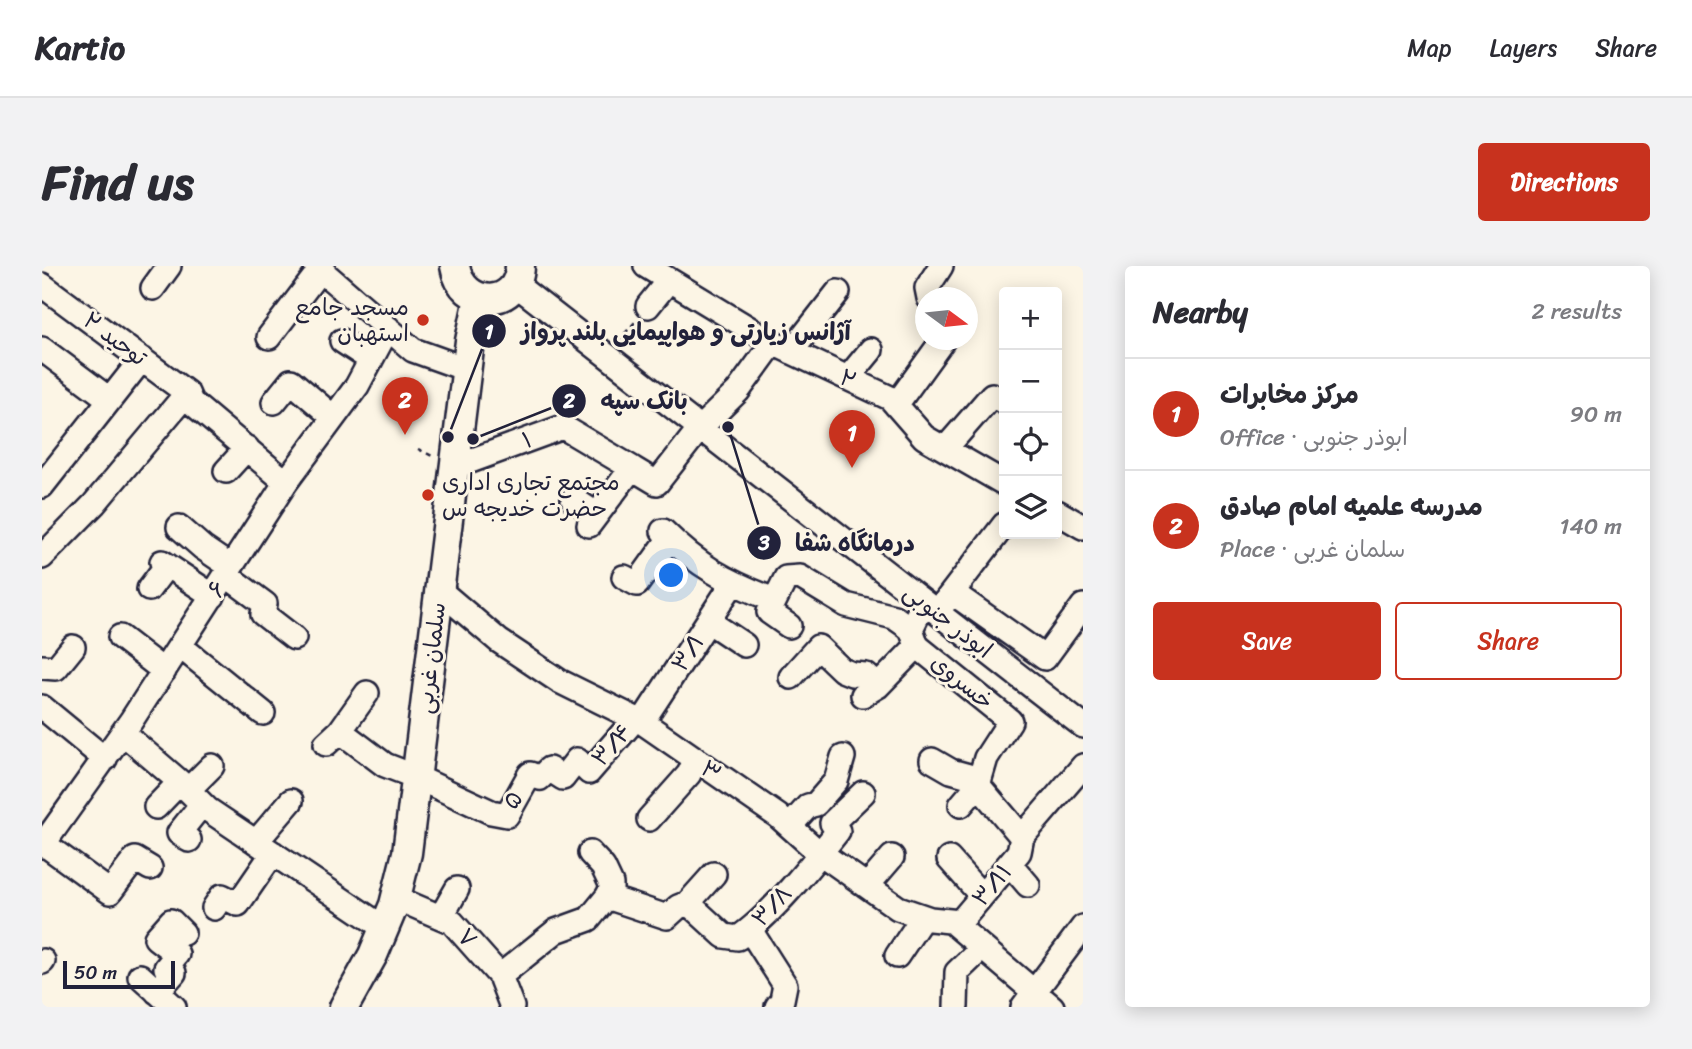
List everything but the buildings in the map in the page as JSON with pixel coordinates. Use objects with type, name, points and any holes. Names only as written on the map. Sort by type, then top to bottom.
[{"type":"main road","points":[[455,266],[461,286],[479,298],[501,296],[518,275]]},
{"type":"main road","name":"سلمان غربی","points":[[344,1007],[373,955],[396,898],[407,853],[466,369],[479,298]]},
{"type":"street","points":[[153,288],[169,266]]},
{"type":"street","points":[[928,287],[941,266]]},
{"type":"street","points":[[269,337],[287,298],[320,267],[413,350],[466,369]]},
{"type":"street","points":[[648,306],[659,271]]},
{"type":"street","name":"۲","points":[[659,271],[782,347],[890,398],[924,437],[999,480]]},
{"type":"street","name":"ابوذر جنوبی","points":[[518,275],[607,355],[1083,726]]},
{"type":"street","name":"توحید ۲","points":[[42,285],[187,394],[191,402],[247,448]]},
{"type":"street","points":[[573,499],[592,519],[632,468],[657,483],[700,428],[838,292]]},
{"type":"street","name":"۶","points":[[46,835],[123,733],[286,482],[357,386],[388,328]]},
{"type":"street","points":[[342,341],[371,360]]},
{"type":"street","points":[[42,349],[109,399]]},
{"type":"street","points":[[848,378],[871,350]]},
{"type":"street","points":[[896,405],[936,350]]},
{"type":"street","points":[[42,486],[142,359]]},
{"type":"street","points":[[274,402],[291,382],[333,417]]},
{"type":"street","points":[[42,557],[94,504],[187,394]]},
{"type":"street","points":[[945,449],[992,395],[999,399]]},
{"type":"street","name":"۱","points":[[454,467],[563,426],[632,468]]},
{"type":"street","points":[[226,471],[247,448],[286,482]]},
{"type":"street","points":[[179,527],[265,604],[263,614],[295,638]]},
{"type":"street","points":[[791,677],[818,648],[842,670],[852,674],[866,674],[870,690],[914,638],[931,607],[953,593],[999,532]]},
{"type":"street","points":[[624,577],[637,584],[666,534],[689,557],[733,583],[774,600],[769,612],[789,626]]},
{"type":"street","points":[[149,589],[165,563],[213,596]]},
{"type":"street","name":"خسروی","points":[[774,600],[786,578],[800,576],[822,593],[846,605],[894,617],[914,638],[1010,721],[986,758],[979,782]]},
{"type":"street","name":"۳/۱","points":[[639,720],[733,583]]},
{"type":"street","name":"۳","points":[[439,590],[499,641],[559,681],[639,720],[778,816],[821,853],[898,908],[923,917],[951,921]]},
{"type":"street","points":[[953,593],[1045,659],[1076,630],[1083,606]]},
{"type":"street","points":[[708,621],[744,645]]},
{"type":"street","points":[[120,637],[163,671]]},
{"type":"street","points":[[180,646],[263,713]]},
{"type":"street","points":[[42,667],[56,668],[73,647]]},
{"type":"street","points":[[367,693],[333,738],[385,765],[416,776]]},
{"type":"street","points":[[42,707],[105,759]]},
{"type":"street","name":"۳/۴","points":[[589,772],[639,720]]},
{"type":"street","points":[[123,733],[190,792],[265,847],[332,881],[384,928]]},
{"type":"street","points":[[790,825],[808,806],[817,804],[836,781],[844,757]]},
{"type":"street","name":"۵","points":[[416,776],[491,812],[507,815],[530,775],[540,778],[549,769],[563,778],[578,760],[589,772]]},
{"type":"street","points":[[649,819],[689,774],[695,760]]},
{"type":"street","points":[[932,760],[979,782],[1022,837]]},
{"type":"street","points":[[189,840],[179,833],[190,792],[212,766]]},
{"type":"street","name":"۳/۱۱","points":[[951,921],[960,922],[1010,864],[1019,852],[1022,837],[1083,766]]},
{"type":"street","points":[[961,805],[979,782]]},
{"type":"street","points":[[156,807],[190,792]]},
{"type":"street","points":[[821,853],[838,831],[832,823],[863,793]]},
{"type":"street","points":[[214,908],[222,896],[238,904],[265,847],[280,827],[291,801]]},
{"type":"street","points":[[46,835],[110,892],[135,859],[150,868]]},
{"type":"street","points":[[500,976],[556,931],[589,919],[607,897],[611,884],[603,867],[590,853]]},
{"type":"street","name":"۳/۸","points":[[688,903],[724,936],[738,938],[750,930],[821,853]]},
{"type":"street","points":[[868,885],[892,857]]},
{"type":"street","points":[[949,859],[982,896]]},
{"type":"street","points":[[1010,864],[1028,885]]},
{"type":"street","points":[[607,897],[667,917],[678,906],[688,903],[714,874]]},
{"type":"street","points":[[442,917],[457,889]]},
{"type":"street","name":"۷","points":[[396,898],[453,922],[500,976],[512,1007]]},
{"type":"street","points":[[897,956],[923,917]]},
{"type":"street","points":[[140,976],[166,1000],[174,973],[166,968],[177,954],[156,938],[171,921],[183,933]]},
{"type":"street","points":[[951,921],[1029,999],[1052,1007]]},
{"type":"street","points":[[1029,999],[1083,928]]},
{"type":"street","points":[[750,930],[785,985],[782,1000],[777,1007]]},
{"type":"street","points":[[956,1007],[957,972],[981,949]]},
{"type":"path","points":[[607,355],[648,306]]},
{"type":"place","name":"مسجد جامع استهبان","points":[[423,320]]},
{"type":"place","name":"درمانگاه شفا","points":[[728,427]]},
{"type":"place","name":"مدرسه علمیه امام صادق","points":[[405,435]]},
{"type":"place","name":"آژانس زیارتی و هواپیمایی بلند پرواز","points":[[448,437]]},
{"type":"place","name":"بانک سپه","points":[[473,439]]},
{"type":"place","name":"مرکز مخابرات","points":[[852,468]]},
{"type":"place","name":"مجتمع تجاری اداری حضرت خدیجه س","points":[[428,495]]}]
